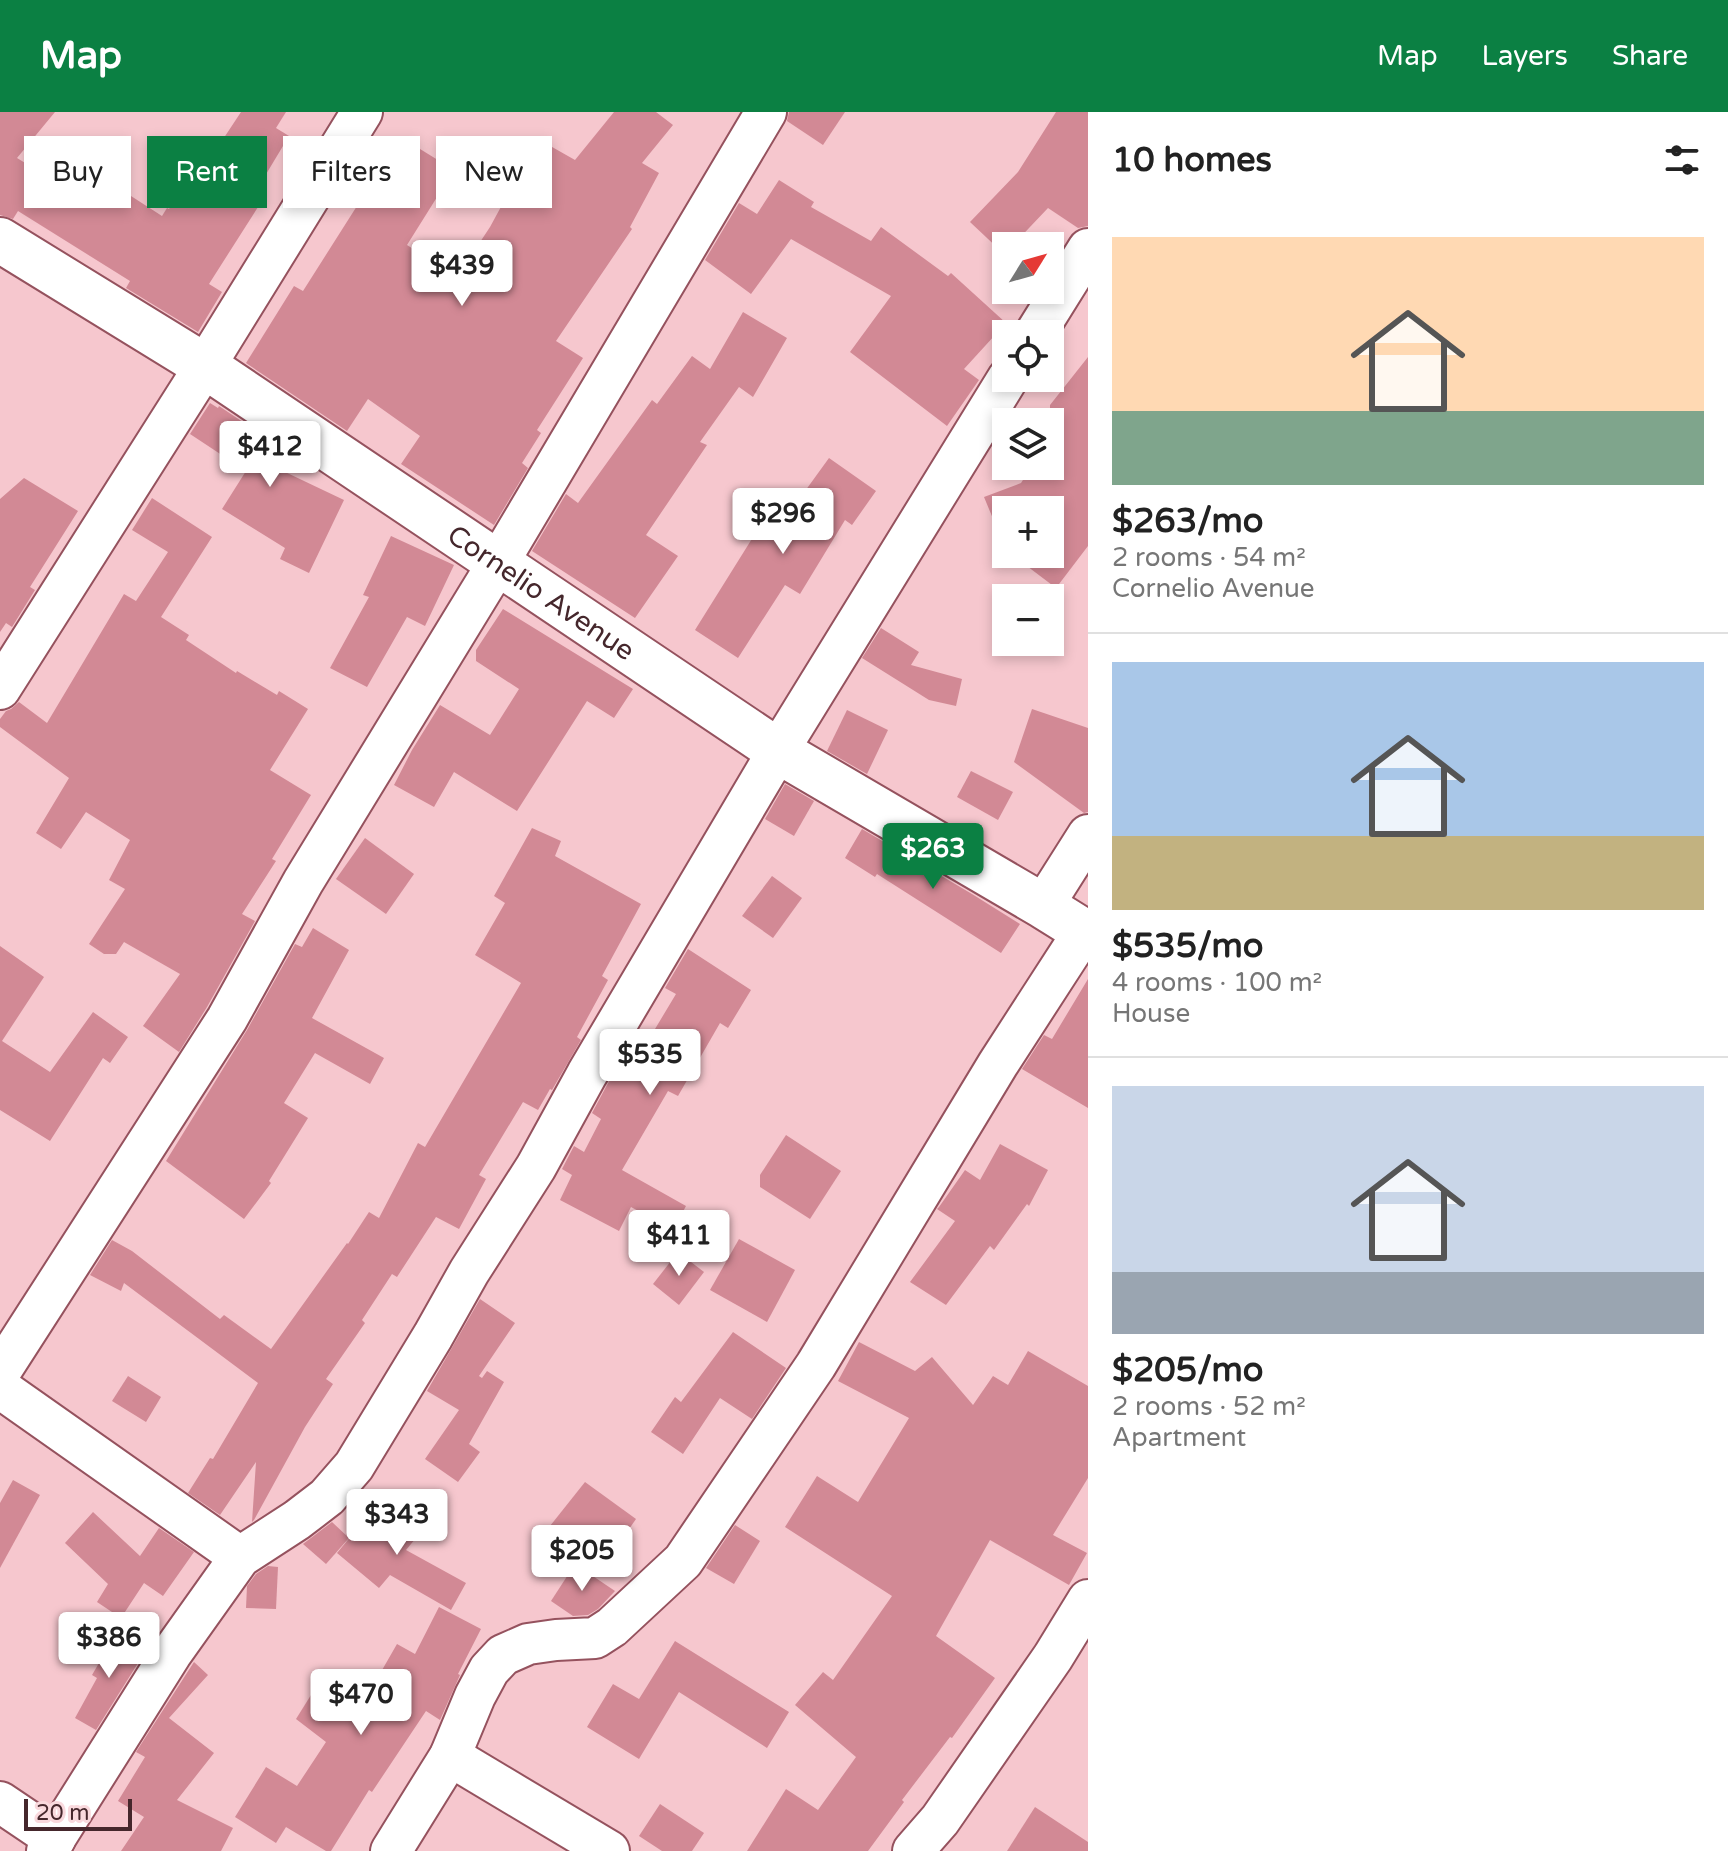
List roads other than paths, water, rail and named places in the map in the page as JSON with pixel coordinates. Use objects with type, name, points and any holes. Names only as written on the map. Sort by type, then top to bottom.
[{"type":"street","points":[[0,689],[362,112]]},
{"type":"street","points":[[0,1372],[227,1019],[303,882],[498,563],[766,112]]},
{"type":"street","name":"Cornelio Avenue","points":[[0,240],[205,366],[778,751],[1086,933]]},
{"type":"street","points":[[1044,320],[1088,249]]},
{"type":"street","points":[[0,1802],[51,1845],[171,1654],[240,1557],[327,1497],[354,1466],[469,1272],[536,1167],[778,751],[999,392]]},
{"type":"street","points":[[1043,906],[1088,835]]},
{"type":"street","points":[[391,1851],[450,1756],[489,1670],[503,1655],[528,1644],[595,1638],[612,1627],[683,1561],[816,1365],[998,1064],[1086,933]]},
{"type":"street","points":[[0,1388],[240,1557]]},
{"type":"street","points":[[913,1851],[940,1820],[1053,1657],[1088,1600]]},
{"type":"street","points":[[450,1756],[609,1851]]}]
